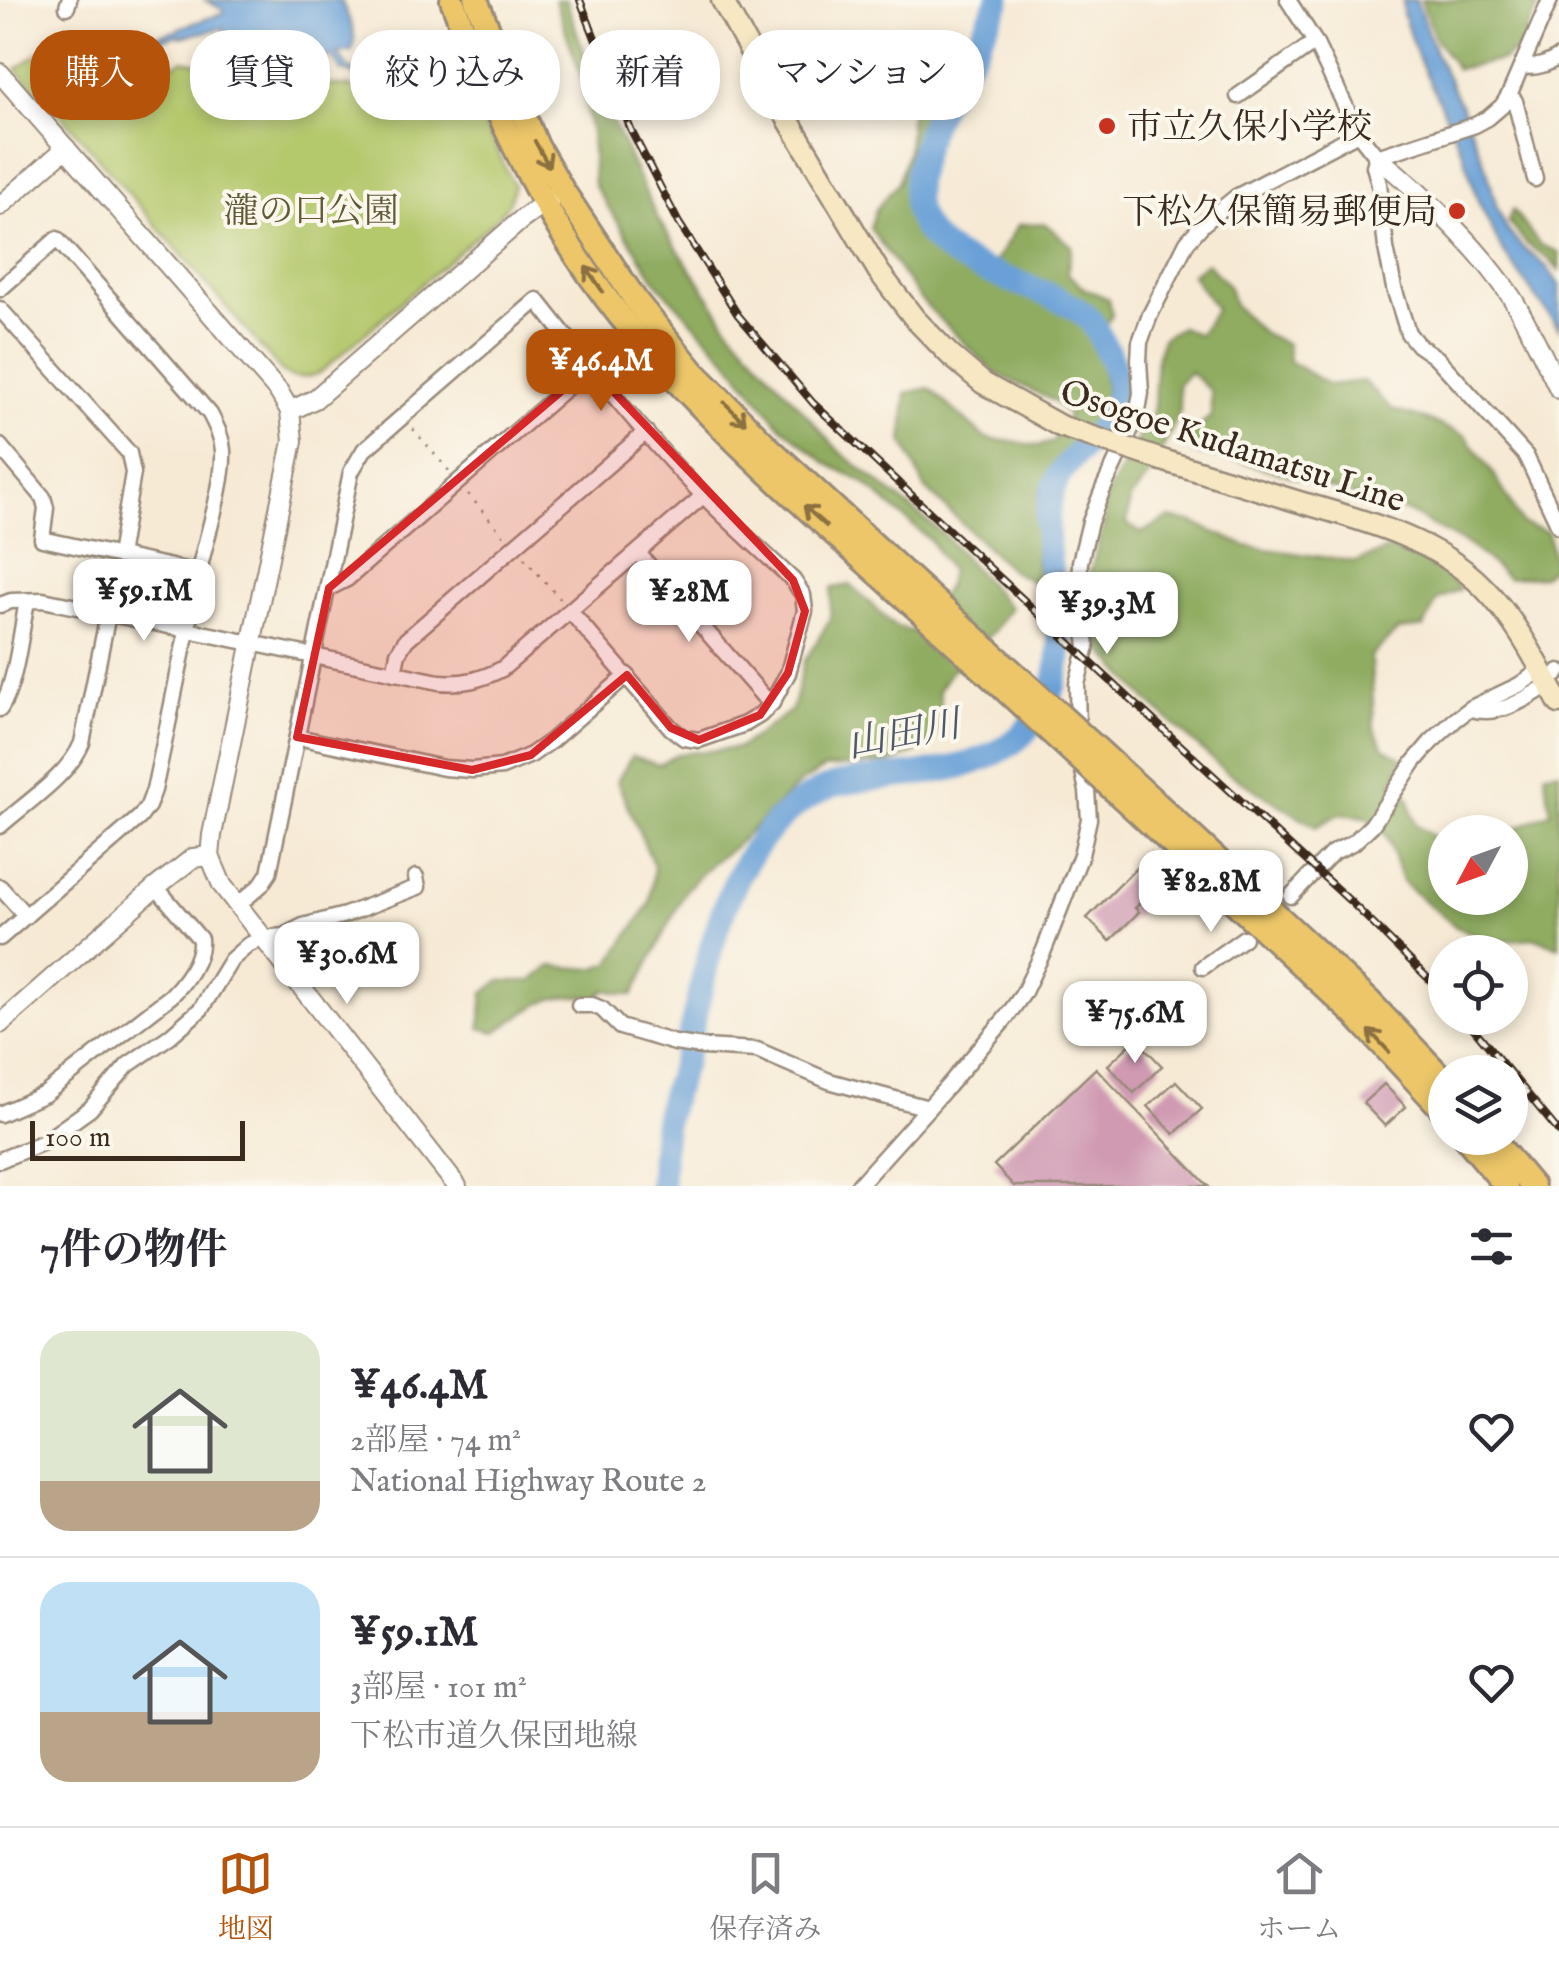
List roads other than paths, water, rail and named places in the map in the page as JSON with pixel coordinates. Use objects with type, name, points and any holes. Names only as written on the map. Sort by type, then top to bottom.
[{"type":"highway","points":[[452,0],[511,141],[693,371],[919,599],[1147,808],[1368,1001],[1428,1063]]},
{"type":"highway","points":[[476,0],[554,196]]},
{"type":"highway","points":[[1147,808],[1356,1016],[1428,1094]]},
{"type":"highway","points":[[1480,1155],[1506,1186]]},
{"type":"highway","points":[[1506,1155],[1532,1186]]},
{"type":"main road","name":"Osogoe Kudamatsu Line","points":[[722,0],[879,272],[915,320],[950,356],[983,383],[1060,426],[1374,525],[1447,558],[1481,584],[1504,610],[1549,676],[1559,703]]},
{"type":"street","points":[[1288,0],[1314,42],[1358,133],[1377,158],[1401,176],[1476,252],[1510,294],[1559,389]]},
{"type":"street","points":[[1377,158],[1476,125],[1502,106],[1550,0]]},
{"type":"street","points":[[1238,96],[1314,42]]},
{"type":"street","points":[[1522,66],[1548,64],[1559,57]]},
{"type":"street","points":[[0,73],[279,392],[290,411],[293,442],[210,856],[222,885],[456,1186]]},
{"type":"street","points":[[1509,95],[1515,101],[1534,179]]},
{"type":"street","points":[[858,1186],[1006,1019],[1023,994],[1081,855],[1089,819],[1076,711],[1087,646],[1080,605],[1080,562],[1102,489],[1137,416],[1141,392],[1140,342],[1150,314],[1187,242],[1219,209],[1358,133]]},
{"type":"street","points":[[0,206],[66,148]]},
{"type":"street","points":[[1377,158],[1374,166],[1386,248],[1408,333],[1526,456],[1559,526]]},
{"type":"street","points":[[290,411],[316,399],[521,220],[554,196]]},
{"type":"street","points":[[0,288],[57,238],[210,414],[223,449],[188,631],[148,806],[118,837],[0,938]]},
{"type":"street","points":[[238,905],[261,886],[269,873],[351,472],[364,450],[537,300],[590,367],[704,496],[793,580],[803,596],[805,611],[788,673],[772,703],[744,724],[700,740],[684,738],[671,728],[570,611]]},
{"type":"street","points":[[0,309],[129,454],[133,473],[119,556]]},
{"type":"street","points":[[328,588],[347,579],[590,367]]},
{"type":"street","points":[[394,674],[398,653],[406,640],[646,432]]},
{"type":"street","points":[[0,446],[43,497],[46,508],[42,539],[198,573]]},
{"type":"street","points":[[0,605],[43,600],[394,674],[457,684],[479,681],[502,670],[704,496]]},
{"type":"street","points":[[638,552],[772,703]]},
{"type":"street","points":[[0,709],[10,685],[27,601]]},
{"type":"street","points":[[0,826],[77,756],[108,614]]},
{"type":"street","points":[[297,737],[444,768],[502,766],[552,742],[626,676]]},
{"type":"street","points":[[1291,896],[1332,853],[1354,842],[1372,825],[1431,742],[1471,708],[1518,685],[1549,676]]},
{"type":"street","points":[[0,1024],[156,887],[193,858],[210,856]]},
{"type":"street","points":[[0,1160],[44,1142],[90,1109],[128,1065],[200,1009],[231,960],[248,945],[263,938],[284,936],[418,887],[416,877]]},
{"type":"street","points":[[0,886],[26,916]]},
{"type":"street","points":[[0,1114],[45,1094],[183,984],[201,948],[200,939],[156,887]]},
{"type":"street","points":[[1203,967],[1244,938]]},
{"type":"street","points":[[578,1005],[592,1004],[602,1009],[620,1027],[675,1043],[757,1050],[829,1081],[928,1108]]},
{"type":"water","points":[[205,0],[341,0],[352,30],[350,51],[338,53],[350,74],[341,71],[330,57],[330,30],[223,28],[190,30],[190,35],[170,38],[170,32],[224,13]]},
{"type":"water","points":[[1403,0],[1416,0],[1487,170],[1508,231],[1547,267],[1559,285],[1559,329],[1502,250],[1478,201],[1463,153],[1414,48],[1403,14]]},
{"type":"waterway","name":"山田川","points":[[661,1186],[666,1117],[708,958],[736,881],[761,840],[792,809],[829,787],[964,765],[1006,747],[1040,715],[1058,670],[1058,624],[1048,551],[1049,505],[1059,476],[1115,405],[1115,371],[1098,332],[1086,316],[1065,302],[955,256],[934,239],[919,218],[915,191],[921,157],[937,111],[999,0]]},
{"type":"railway","points":[[580,0],[631,130],[679,223],[738,315],[813,403],[1351,902],[1428,978]]},
{"type":"railway","points":[[1479,1035],[1559,1132]]},
{"type":"place","name":"市立久保小学校","points":[[1107,126]]},
{"type":"place","name":"下松久保簡易郵便局","points":[[1457,211]]},
{"type":"park label","name":"瀧の口公園","points":[[311,210]]}]
